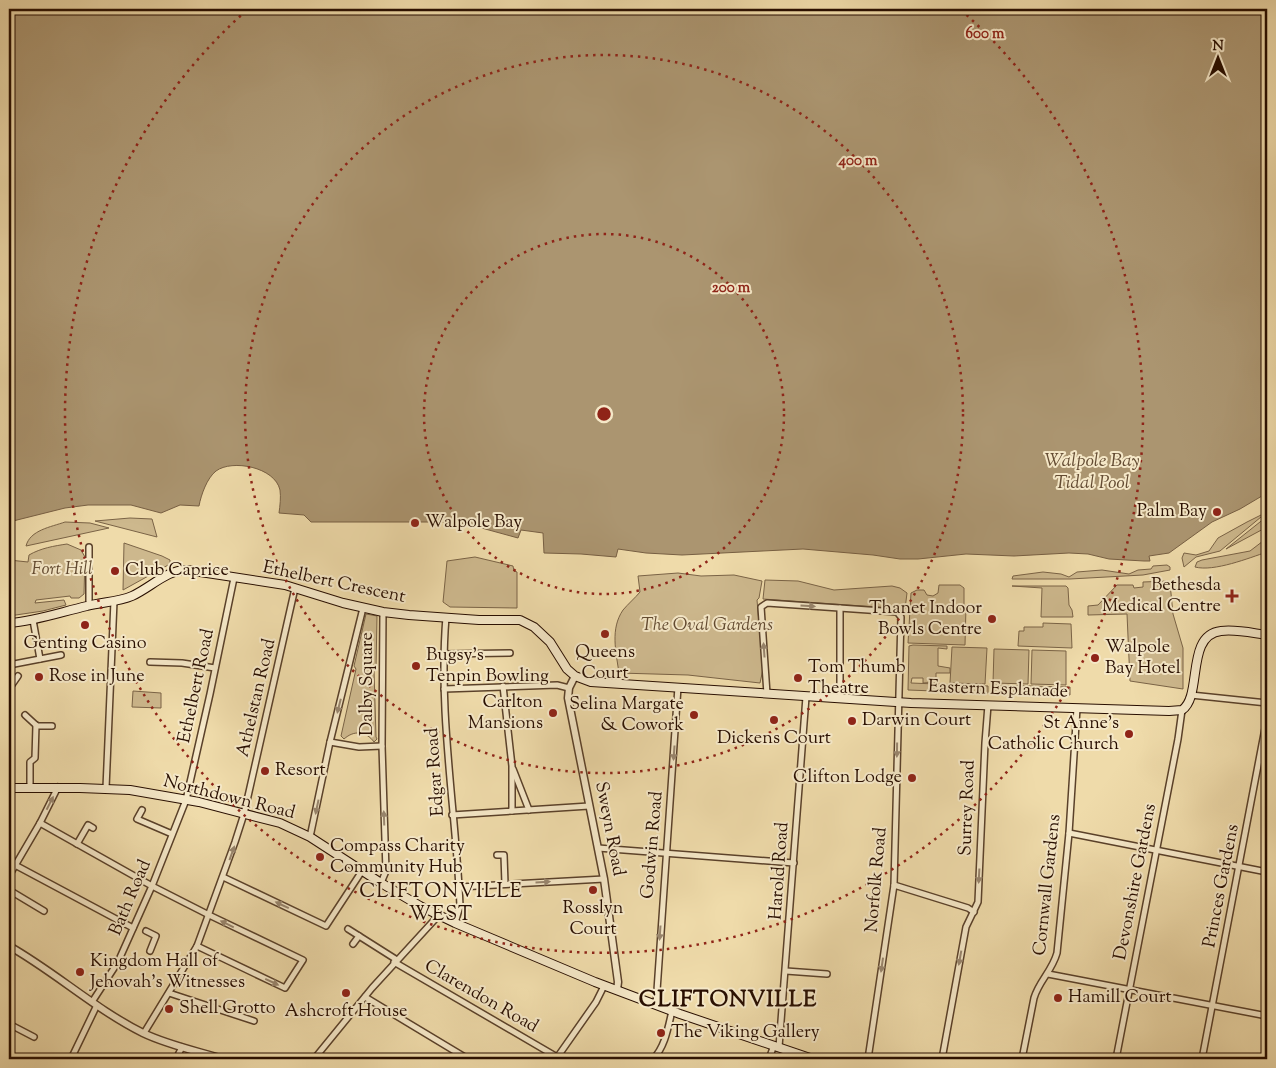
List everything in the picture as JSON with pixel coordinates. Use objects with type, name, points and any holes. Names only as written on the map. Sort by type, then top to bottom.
[{"type":"main road","name":"Ethelbert Crescent","points":[[9,623],[33,620],[131,596],[178,570],[187,570],[295,588],[383,612],[479,620],[513,619],[527,622],[553,646],[563,665],[575,676]]},
{"type":"main road","points":[[1182,710],[1186,707],[1191,695],[1194,670],[1199,652],[1209,636],[1218,631],[1267,635]]},
{"type":"main road","name":"Eastern Esplanade","points":[[575,676],[591,682],[806,697],[898,702],[1182,710]]},
{"type":"main road","name":"Northdown Road","points":[[9,788],[58,787],[130,790],[186,800],[280,823],[310,837],[381,883],[438,916],[604,986],[813,1059]]},
{"type":"street","points":[[89,547],[89,605]]},
{"type":"street","name":"Ethelbert Road","points":[[186,800],[234,578]]},
{"type":"street","name":"Athelstan Road","points":[[144,1033],[197,946],[223,877],[244,814],[295,588]]},
{"type":"street","points":[[106,788],[114,601]]},
{"type":"street","points":[[767,694],[761,607],[767,603],[840,608],[840,698]]},
{"type":"street","name":"Dalby Square","points":[[363,608],[330,742],[358,747],[382,746],[381,643],[383,612]]},
{"type":"street","name":"Norfolk Road","points":[[840,608],[897,612],[901,617],[894,885],[868,1059]]},
{"type":"street","name":"Edgar Road","points":[[446,617],[444,689],[460,906],[455,923]]},
{"type":"street","points":[[33,620],[40,659]]},
{"type":"street","points":[[444,654],[510,653]]},
{"type":"street","points":[[9,665],[61,655]]},
{"type":"street","points":[[150,662],[182,663],[216,668]]},
{"type":"street","points":[[9,689],[18,676]]},
{"type":"street","points":[[444,689],[557,685],[569,688],[575,676]]},
{"type":"street","points":[[502,686],[512,766],[512,811]]},
{"type":"street","name":"Godwin Road","points":[[656,1005],[678,687]]},
{"type":"street","name":"Sweyn Road","points":[[569,688],[568,698],[604,878],[618,982],[617,990]]},
{"type":"street","points":[[1191,695],[1267,703]]},
{"type":"street","name":"Harold Road","points":[[770,1059],[777,1046],[786,971],[806,697]]},
{"type":"street","name":"Surrey Road","points":[[942,1059],[966,927],[978,902],[988,705]]},
{"type":"street","name":"Cornwall Gardens","points":[[1022,1059],[1036,991],[1048,974],[1057,953],[1069,833],[1077,708]]},
{"type":"street","name":"Devonshire Gardens","points":[[1116,1059],[1182,710]]},
{"type":"street","points":[[25,716],[38,726],[52,726]]},
{"type":"street","name":"Princes Gardens","points":[[1202,1059],[1267,718]]},
{"type":"street","points":[[30,788],[30,762],[35,758],[36,725]]},
{"type":"street","points":[[310,837],[330,742]]},
{"type":"street","points":[[381,883],[386,871],[382,746]]},
{"type":"street","points":[[512,766],[529,810]]},
{"type":"street","points":[[9,876],[58,787]]},
{"type":"street","name":"Bath Road","points":[[71,1059],[95,1003],[136,928],[186,800]]},
{"type":"street","points":[[452,815],[589,806]]},
{"type":"street","points":[[142,810],[137,819],[172,834]]},
{"type":"street","points":[[40,822],[152,886],[303,960],[285,988],[197,946]]},
{"type":"street","points":[[77,844],[88,825],[93,828]]},
{"type":"street","points":[[1069,833],[1267,872]]},
{"type":"street","points":[[598,848],[794,863]]},
{"type":"street","points":[[497,855],[504,855],[506,884]]},
{"type":"street","points":[[15,865],[136,928]]},
{"type":"street","points":[[223,877],[326,926],[362,871]]},
{"type":"street","points":[[459,887],[604,878]]},
{"type":"street","points":[[894,885],[968,908],[974,912]]},
{"type":"street","points":[[9,890],[44,911]]},
{"type":"street","points":[[314,1059],[395,961],[438,916]]},
{"type":"street","name":"Clarendon Road","points":[[348,929],[395,961],[556,1058],[596,1002],[604,986]]},
{"type":"street","points":[[146,931],[156,936],[150,951]]},
{"type":"street","points":[[353,944],[359,936]]},
{"type":"street","points":[[9,946],[56,974],[95,1003],[144,1033],[223,1059]]},
{"type":"street","points":[[786,971],[827,974]]},
{"type":"street","points":[[1048,974],[1267,1016]]},
{"type":"street","points":[[169,993],[254,1021]]},
{"type":"street","points":[[365,997],[468,1059]]},
{"type":"street","points":[[653,1059],[659,1054],[672,1011]]},
{"type":"street","points":[[9,1024],[34,1038]]},
{"type":"street","points":[[176,1059],[182,1047]]},
{"type":"green space","points":[[1267,512],[1220,551],[1196,557],[1184,567],[1182,558],[1184,553],[1196,555],[1209,551],[1218,538]]},
{"type":"green space","points":[[1267,517],[1267,527],[1226,549],[1265,518]]},
{"type":"green space","points":[[130,518],[152,519],[157,537],[95,521]]},
{"type":"green space","points":[[65,522],[90,523],[109,528],[26,546],[36,533]]},
{"type":"green space","points":[[1267,538],[1267,552],[1212,568],[1195,567],[1197,562],[1202,560],[1250,551]]},
{"type":"green space","points":[[124,543],[162,556],[170,560],[170,564],[123,590]]},
{"type":"green space","name":"Fort Hill","points":[[67,544],[81,550],[85,557],[84,594],[79,598],[71,598],[70,596],[36,600],[35,603],[64,600],[66,605],[43,611],[9,616],[9,560],[28,562],[29,555]]},
{"type":"green space","points":[[475,557],[513,566],[514,571],[517,572],[517,608],[450,607],[443,602],[447,561]]},
{"type":"green space","points":[[1167,565],[1170,567],[1170,570],[1143,575],[1070,579],[1012,579],[1013,576],[1043,572],[1069,577],[1077,572],[1102,570],[1129,574],[1138,570],[1151,569],[1153,566]]},
{"type":"green space","name":"The Oval Gardens","points":[[678,573],[701,576],[734,575],[762,581],[757,600],[763,669],[760,683],[688,675],[619,673],[615,641],[616,625],[623,610],[640,592],[638,576]]},
{"type":"green space","points":[[765,580],[798,581],[834,590],[892,586],[900,588],[907,593],[905,609],[763,599]]},
{"type":"green space","points":[[1168,581],[1170,583],[1173,614],[1183,648],[1183,689],[1130,681],[1127,614],[1088,615],[1088,606],[1098,605],[1117,585],[1133,585],[1134,588],[1143,587],[1143,582]]},
{"type":"green space","points":[[939,585],[960,585],[964,588],[964,605],[966,606],[965,645],[908,643],[911,593],[917,590],[924,590],[927,595],[933,596],[938,593]]},
{"type":"green space","points":[[1012,586],[1066,586],[1068,588],[1069,605],[1073,617],[1041,617],[1042,588]]},
{"type":"green space","points":[[366,614],[377,616],[376,668],[374,670],[377,739],[374,742],[371,738],[360,733],[352,734],[344,739],[341,736]]},
{"type":"green space","points":[[1043,623],[1071,624],[1072,648],[1018,646],[1019,631],[1024,631],[1024,627],[1043,627]]},
{"type":"green space","points":[[909,646],[947,646],[947,649],[938,648],[938,666],[950,668],[950,673],[936,673],[936,682],[923,683],[923,678],[912,678],[911,683],[988,686],[988,693],[908,690]]},
{"type":"green space","points":[[952,647],[987,648],[985,684],[950,683]]},
{"type":"green space","points":[[994,649],[1029,650],[1028,684],[993,683]]},
{"type":"green space","points":[[1032,650],[1066,651],[1066,685],[1031,684]]},
{"type":"green space","points":[[992,685],[1070,687],[1070,695],[991,693]]},
{"type":"green space","points":[[133,691],[161,693],[161,708],[132,707]]},
{"type":"water","name":"Walpole Bay Tidal Pool","points":[[9,9],[1267,9],[1267,493],[1240,509],[1212,522],[1169,553],[1149,556],[1150,561],[1109,559],[1088,554],[1069,553],[1014,556],[966,554],[900,559],[803,549],[682,555],[618,549],[616,557],[544,553],[543,533],[521,530],[518,538],[454,522],[311,522],[304,515],[279,513],[280,490],[276,482],[262,471],[242,466],[223,467],[216,471],[205,487],[199,506],[180,505],[161,513],[131,505],[88,505],[65,508],[9,522]]},
{"type":"place","name":"Palm Bay","points":[[1217,512]]},
{"type":"place","name":"Walpole Bay","points":[[415,523]]},
{"type":"place","name":"Club Caprice","points":[[115,571]]},
{"type":"place","name":"Bethesda Medical Centre","points":[[1232,596]]},
{"type":"place","name":"Thanet Indoor Bowls Centre","points":[[992,619]]},
{"type":"place","name":"Genting Casino","points":[[85,625]]},
{"type":"place","name":"Queens Court","points":[[605,634]]},
{"type":"place","name":"Walpole Bay Hotel","points":[[1095,658]]},
{"type":"place","name":"Bugsy's Tenpin Bowling","points":[[416,666]]},
{"type":"place","name":"Rose in June","points":[[39,677]]},
{"type":"place","name":"Tom Thumb Theatre","points":[[798,678]]},
{"type":"place","name":"Carlton Mansions","points":[[553,713]]},
{"type":"place","name":"Selina Margate & Cowork","points":[[694,715]]},
{"type":"place","name":"Dickens Court","points":[[774,720]]},
{"type":"place","name":"Darwin Court","points":[[852,721]]},
{"type":"place","name":"St Anne's Catholic Church","points":[[1129,734]]},
{"type":"place","name":"Resort","points":[[265,771]]},
{"type":"place","name":"Clifton Lodge","points":[[912,778]]},
{"type":"place","name":"Compass Charity Community Hub","points":[[320,857]]},
{"type":"place","name":"Rosslyn Court","points":[[593,890]]},
{"type":"place","name":"Kingdom Hall of Jehovah's Witnesses","points":[[80,972]]},
{"type":"place","name":"Ashcroft House","points":[[346,993]]},
{"type":"place","name":"Hamill Court","points":[[1058,998]]},
{"type":"place","name":"Shell Grotto","points":[[169,1009]]},
{"type":"place","name":"The Viking Gallery","points":[[661,1033]]},
{"type":"district","name":"CLIFTONVILLE WEST","points":[[441,904]]},
{"type":"district","name":"CLIFTONVILLE","points":[[728,1001]]}]
